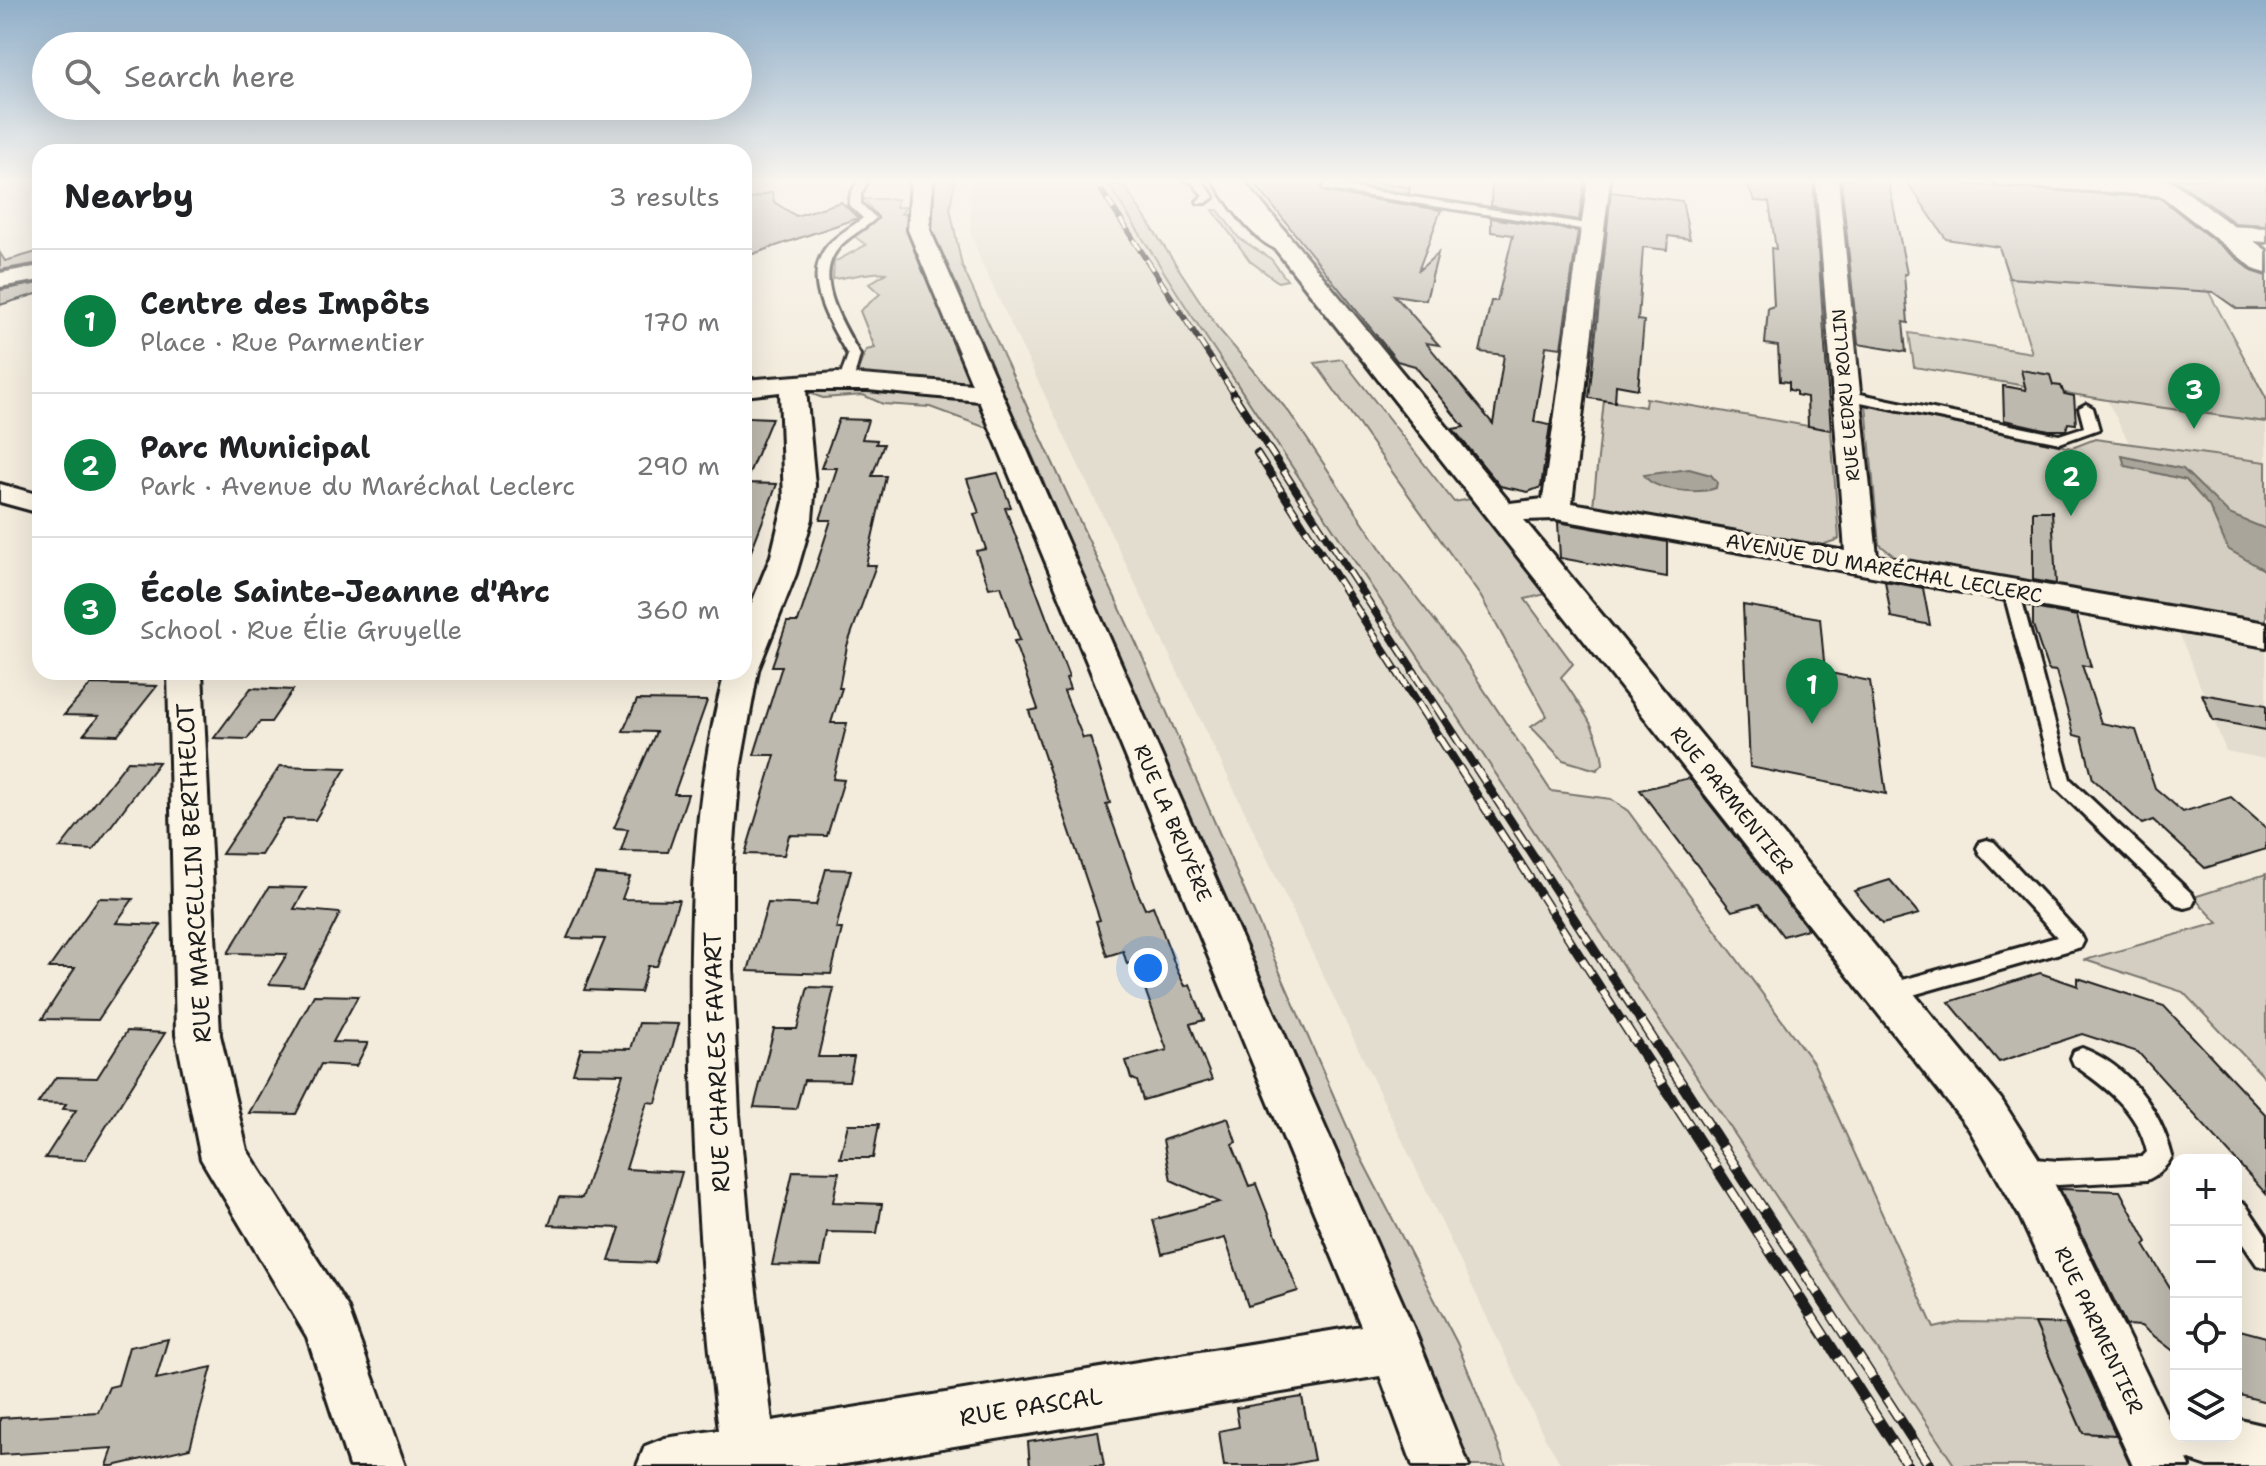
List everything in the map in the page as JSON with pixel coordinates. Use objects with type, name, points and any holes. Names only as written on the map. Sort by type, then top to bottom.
[{"type":"main road","points":[[2244,247],[2266,264]]},
{"type":"street","name":"RUE LA BRUYÈRE","points":[[927,247],[1396,1347],[1441,1466]]},
{"type":"street","name":"RUE PARMENTIER","points":[[1288,247],[1985,1114],[2021,1170],[2161,1441]]},
{"type":"street","points":[[1556,510],[1591,247]]},
{"type":"street","name":"RUE LEDRU ROLLIN","points":[[1833,247],[1862,563]]},
{"type":"street","points":[[0,280],[32,274]]},
{"type":"street","points":[[752,387],[846,381],[909,384],[991,395]]},
{"type":"street","points":[[752,644],[787,556],[797,517],[800,477],[791,416],[793,384]]},
{"type":"street","name":"AVENUE DU MARÉCHAL LECLERC","points":[[1502,514],[1539,508],[1556,510],[2266,635]]},
{"type":"street","name":"RUE MARCELLIN BERTHELOT","points":[[185,680],[198,1035],[225,1159],[329,1324],[377,1466]]},
{"type":"street","name":"RUE CHARLES FAVART","points":[[740,680],[718,788],[712,997],[718,1164],[749,1453]]},
{"type":"street","name":"RUE PASCAL","points":[[665,1466],[1396,1347]]},
{"type":"street","points":[[2221,1442],[2266,1454]]},
{"type":"lane","points":[[833,247],[822,271],[824,288],[854,355],[846,381]]},
{"type":"lane","points":[[1284,247],[1291,251]]},
{"type":"lane","points":[[1846,395],[2060,439],[2092,429],[2086,408]]},
{"type":"lane","points":[[2011,590],[2062,782],[2185,900]]},
{"type":"lane","points":[[1888,993],[2074,941],[1987,848]]},
{"type":"lane","points":[[2021,1170],[2058,1173],[2147,1168],[2168,1160],[2142,1106],[2112,1078],[2082,1058]]},
{"type":"lane","points":[[2242,1222],[2266,1256]]},
{"type":"shaded area","points":[[861,247],[958,247],[962,266],[1148,669],[1359,1154],[1457,1343],[1506,1466],[1462,1466],[1423,1349],[1338,1169],[1017,420],[984,427],[930,407],[883,404],[863,395],[823,398],[809,393],[816,389],[852,385],[866,350],[875,348],[860,311],[880,294],[869,284],[886,273],[833,279],[834,262]]},
{"type":"shaded area","points":[[976,247],[1149,247],[1955,1466],[1562,1466],[1544,1436]]},
{"type":"shaded area","points":[[1148,247],[1165,247],[1217,327],[1289,412],[1395,570],[1457,649],[1551,791],[1611,799],[1628,811],[1814,1064],[1934,1328],[1961,1322],[2035,1323],[2083,1433],[2116,1435],[2131,1466],[1955,1466]]},
{"type":"shaded area","points":[[1240,247],[1253,247],[1271,259],[1287,280],[1278,282],[1250,261]]},
{"type":"shaded area","points":[[2009,278],[2164,289],[2205,285],[2266,398],[2266,422],[2107,400],[1914,367],[1909,333],[2032,353]]},
{"type":"shaded area","points":[[1342,359],[1454,502],[1476,498],[1550,593],[1525,599],[1573,664],[1561,677],[1588,718],[1598,741],[1603,764],[1597,770],[1563,760],[1531,727],[1547,716],[1481,597],[1315,363]]},
{"type":"shaded area","points":[[1646,398],[1831,430],[1839,539],[1822,545],[1593,506],[1604,400],[1645,407]]},
{"type":"shaded area","points":[[2107,400],[2266,422],[2266,462],[2129,443]]},
{"type":"shaded area","points":[[1866,405],[2072,448],[2095,439],[2266,462],[2266,624],[1900,561],[1879,544]]},
{"type":"shaded area","points":[[2122,456],[2183,469],[2229,514],[2266,529],[2266,571],[2228,549],[2209,506],[2186,480],[2125,466]]},
{"type":"shaded area","points":[[1689,469],[1711,475],[1717,482],[1716,488],[1677,490],[1657,485],[1644,475]]},
{"type":"shaded area","points":[[2178,630],[2266,646],[2266,759],[2226,751]]},
{"type":"shaded area","points":[[2266,874],[2266,1079],[2183,992],[2085,960],[2218,923],[2194,897]]},
{"type":"building","points":[[752,247],[772,247],[752,254]]},
{"type":"building","points":[[1306,247],[1427,247],[1418,271],[1438,253],[1426,300],[1394,295],[1439,345],[1426,343],[1493,424],[1504,355],[1480,352],[1491,301],[1497,301],[1510,247],[1576,247],[1561,348],[1546,346],[1534,422],[1550,425],[1541,487],[1528,492],[1500,486],[1453,429],[1464,427],[1415,366],[1397,361]]},
{"type":"building","points":[[1605,247],[1643,247],[1638,320],[1644,321],[1638,389],[1616,385],[1615,402],[1589,398]]},
{"type":"building","points":[[1818,247],[1831,430],[1808,426],[1807,397],[1796,395],[1796,391],[1789,390],[1789,382],[1780,381],[1778,346],[1765,344],[1768,308],[1774,306],[1771,248]]},
{"type":"building","points":[[1848,247],[1902,247],[1907,274],[1904,274],[1908,323],[1903,322],[1906,352],[1858,344]]},
{"type":"building","points":[[1999,247],[2223,247],[2254,272],[2266,276],[2266,309],[2237,309],[2213,292],[2009,278]]},
{"type":"building","points":[[0,253],[5,261],[32,253],[32,264],[0,270]]},
{"type":"building","points":[[32,284],[32,295],[0,305],[0,290]]},
{"type":"building","points":[[2021,370],[2050,375],[2053,385],[2061,386],[2064,394],[2074,396],[2076,424],[2068,423],[2066,430],[2049,430],[2004,420],[2003,386],[2026,390]]},
{"type":"building","points":[[752,417],[772,418],[752,466]]},
{"type":"building","points":[[839,419],[868,420],[862,439],[884,444],[872,476],[886,476],[866,565],[876,565],[847,646],[839,688],[842,688],[831,723],[847,723],[833,779],[844,780],[827,836],[789,835],[784,855],[745,854],[775,755],[754,755],[782,666],[772,666],[787,622],[798,622],[831,520],[820,520],[837,468],[821,468]]},
{"type":"building","points":[[998,473],[1011,507],[1005,508],[1069,677],[1066,678],[1070,689],[1064,691],[1083,738],[1090,737],[1110,803],[1106,804],[1138,893],[1145,909],[1153,906],[1177,970],[1185,986],[1190,984],[1204,1020],[1190,1024],[1212,1080],[1143,1100],[1137,1081],[1131,1078],[1126,1061],[1167,1050],[1135,962],[1127,964],[1123,951],[1107,956],[1096,921],[1100,920],[1029,711],[1038,709],[1014,641],[1020,640],[1001,586],[989,588],[976,551],[986,549],[974,514],[979,513],[967,479]]},
{"type":"building","points":[[752,483],[777,484],[752,549]]},
{"type":"building","points":[[2033,511],[2052,511],[2056,584],[2033,580]]},
{"type":"building","points":[[1558,522],[1667,542],[1667,577],[1560,558]]},
{"type":"building","points":[[1885,581],[1923,588],[1930,625],[1891,617]]},
{"type":"building","points":[[1743,605],[1820,618],[1825,672],[1870,681],[1886,794],[1750,767]]},
{"type":"building","points":[[2033,608],[2077,616],[2091,667],[2082,665],[2101,723],[2136,730],[2155,788],[2183,812],[2231,797],[2266,828],[2266,849],[2205,868],[2153,820],[2142,824],[2093,779],[2082,737],[2074,735],[2056,671],[2048,670],[2033,625]]},
{"type":"building","points":[[91,684],[157,686],[118,735],[84,734],[99,716],[64,715]]},
{"type":"building","points":[[251,688],[293,690],[271,722],[260,722],[247,739],[214,738]]},
{"type":"building","points":[[2202,694],[2266,705],[2266,730],[2213,720]]},
{"type":"building","points":[[637,700],[707,701],[674,794],[688,794],[668,852],[621,851],[628,829],[614,828],[656,732],[623,731]]},
{"type":"building","points":[[128,761],[159,762],[93,850],[60,848]]},
{"type":"building","points":[[280,766],[346,768],[315,820],[283,819],[261,855],[222,854]]},
{"type":"building","points":[[1689,778],[1808,929],[1783,936],[1759,904],[1732,911],[1640,790]]},
{"type":"building","points":[[826,869],[851,870],[836,929],[842,929],[831,974],[748,971],[768,903],[816,905]]},
{"type":"building","points":[[595,874],[630,877],[622,899],[679,900],[657,966],[648,966],[640,992],[584,990],[605,939],[567,938]]},
{"type":"building","points":[[1890,880],[1919,914],[1882,924],[1854,891]]},
{"type":"building","points":[[269,887],[306,888],[294,909],[340,913],[303,986],[269,984],[287,954],[228,953]]},
{"type":"building","points":[[99,898],[133,899],[116,923],[161,925],[98,1020],[42,1019],[75,968],[49,968]]},
{"type":"building","points":[[2040,973],[2078,986],[2078,978],[2164,1006],[2266,1115],[2266,1194],[2242,1167],[2242,1154],[2230,1154],[2138,1052],[2082,1034],[1999,1062],[1949,1002]]},
{"type":"building","points":[[808,987],[834,988],[818,1057],[854,1057],[849,1081],[804,1080],[796,1109],[754,1107],[774,1029],[797,1029]]},
{"type":"building","points":[[314,995],[358,996],[333,1042],[368,1043],[356,1066],[321,1064],[296,1114],[249,1113]]},
{"type":"building","points":[[639,1023],[679,1024],[656,1103],[647,1102],[626,1169],[682,1172],[655,1263],[609,1261],[620,1228],[549,1225],[559,1197],[582,1198],[623,1074],[573,1073],[581,1048],[631,1049]]},
{"type":"building","points":[[127,1031],[165,1033],[85,1160],[45,1158],[76,1110],[63,1109],[66,1104],[38,1103],[56,1077],[97,1078]]},
{"type":"building","points":[[1228,1118],[1236,1142],[1232,1144],[1249,1186],[1256,1184],[1298,1291],[1248,1306],[1225,1238],[1162,1254],[1153,1220],[1219,1202],[1171,1180],[1163,1140]]},
{"type":"building","points":[[848,1124],[879,1124],[873,1158],[840,1158]]},
{"type":"building","points":[[793,1171],[839,1172],[833,1202],[882,1204],[877,1233],[827,1232],[821,1266],[772,1265]]},
{"type":"building","points":[[2060,1189],[2120,1191],[2147,1242],[2144,1245],[2170,1287],[2170,1348],[2141,1326],[2126,1325]]},
{"type":"building","points":[[2035,1323],[2065,1324],[2116,1435],[2083,1433]]},
{"type":"building","points":[[2242,1331],[2266,1337],[2266,1402],[2242,1396]]},
{"type":"building","points":[[168,1339],[156,1379],[212,1367],[190,1448],[113,1466],[107,1466],[113,1448],[0,1455],[0,1418],[98,1412],[109,1387],[118,1385],[129,1347]]},
{"type":"building","points":[[1302,1397],[1314,1460],[1283,1466],[1224,1466],[1219,1431],[1239,1427],[1236,1408]]},
{"type":"building","points":[[1098,1431],[1104,1466],[1030,1466],[1028,1442]]},
{"type":"railway","points":[[1139,247],[1236,397]]},
{"type":"railway","points":[[1234,395],[1415,673]]},
{"type":"railway","points":[[1257,453],[1398,673]]},
{"type":"railway","points":[[1397,671],[1623,1023]]},
{"type":"railway","points":[[1413,671],[1642,1023]]},
{"type":"railway","points":[[1622,1021],[1908,1466]]},
{"type":"railway","points":[[1641,1021],[1930,1466]]},
{"type":"place","name":"École Sainte-Jeanne d'Arc","points":[[2194,429]]},
{"type":"place","name":"Parc Municipal","points":[[2071,516]]},
{"type":"place","name":"Centre des Impôts","points":[[1812,724]]}]
